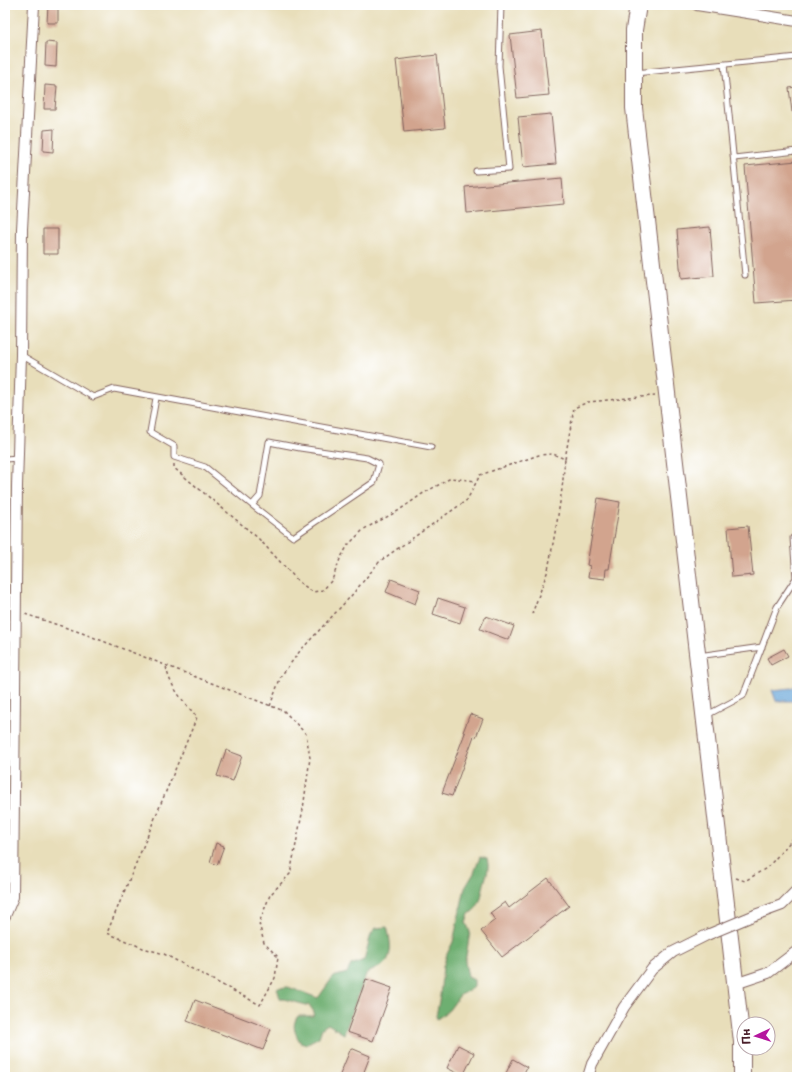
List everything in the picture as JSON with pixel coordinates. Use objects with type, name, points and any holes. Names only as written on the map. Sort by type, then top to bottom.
[{"type":"main road","points":[[638,5],[634,30],[634,108],[742,1042],[742,1077]]},
{"type":"street","points":[[5,916],[9,896],[16,625],[22,229],[34,5]]},
{"type":"street","points":[[696,5],[746,9],[797,21]]},
{"type":"street","points":[[588,1077],[592,1064],[624,1007],[652,969],[673,952],[707,935],[782,905],[797,890]]},
{"type":"street","points":[[735,984],[768,973],[797,951]]},
{"type":"lane","points":[[476,171],[509,169],[499,66],[501,5]]},
{"type":"lane","points":[[634,73],[797,57]]},
{"type":"lane","points":[[724,64],[745,275]]},
{"type":"lane","points":[[734,158],[797,151]]},
{"type":"lane","points":[[21,355],[93,397],[114,389],[156,398],[431,447]]},
{"type":"lane","points":[[156,398],[150,432],[174,446],[174,457],[205,467],[252,505],[293,537],[374,482],[379,464],[367,458],[269,442],[260,496],[252,505]]},
{"type":"lane","points":[[5,459],[18,458]]},
{"type":"lane","points":[[704,716],[742,696],[777,607],[796,578],[794,538]]},
{"type":"lane","points":[[5,645],[16,625]]},
{"type":"lane","points":[[697,656],[762,647]]},
{"type":"path","points":[[784,5],[797,7]]},
{"type":"path","points":[[532,614],[548,570],[557,522],[565,459],[574,408],[588,402],[668,396]]},
{"type":"path","points":[[270,706],[281,676],[286,669],[300,651],[351,596],[380,561],[467,500],[480,475],[539,455],[553,454],[565,459]]},
{"type":"path","points":[[16,611],[82,633],[284,711],[306,734],[310,758],[303,809],[290,874],[270,895],[258,923],[264,943],[278,957],[275,978],[260,1005],[164,954],[143,948],[107,933],[197,718],[183,702],[168,676],[166,666]]},
{"type":"path","points":[[723,875],[746,881],[768,867],[797,834]]},
{"type":"green space","points":[[480,857],[487,859],[487,872],[480,901],[476,908],[469,914],[466,922],[470,932],[465,962],[468,977],[474,980],[474,987],[460,995],[449,1010],[437,1019],[436,1016],[443,967],[453,942],[465,888],[474,873]]},
{"type":"green space","points":[[387,927],[390,955],[386,962],[366,974],[344,1034],[328,1024],[322,1028],[319,1037],[306,1044],[300,1042],[294,1029],[296,1019],[298,1016],[313,1016],[314,1012],[310,1006],[280,998],[277,988],[288,987],[318,998],[333,977],[347,973],[351,965],[364,960],[371,934],[376,928]]},
{"type":"water","points":[[797,683],[797,701],[776,701],[772,690],[792,688]]},
{"type":"building","points":[[48,5],[58,5],[58,23],[47,23]]},
{"type":"building","points":[[542,31],[549,95],[517,98],[510,35]]},
{"type":"building","points":[[46,42],[57,43],[56,67],[45,66]]},
{"type":"building","points":[[437,55],[445,128],[404,132],[396,60]]},
{"type":"building","points":[[45,85],[57,86],[55,109],[44,109]]},
{"type":"building","points":[[797,87],[797,112],[792,112],[789,88]]},
{"type":"building","points":[[551,114],[556,164],[523,167],[518,117]]},
{"type":"building","points":[[54,129],[53,152],[43,151],[44,130]]},
{"type":"building","points":[[797,161],[797,300],[756,303],[745,166]]},
{"type":"building","points":[[562,178],[564,204],[467,213],[465,187]]},
{"type":"building","points":[[710,227],[714,276],[681,279],[677,230]]},
{"type":"building","points":[[43,229],[58,229],[58,254],[43,254]]},
{"type":"building","points":[[598,498],[620,502],[609,569],[606,569],[605,579],[588,577],[590,566],[587,565]]},
{"type":"building","points":[[748,526],[753,575],[732,577],[728,528]]},
{"type":"building","points":[[391,579],[420,590],[415,604],[386,592]]},
{"type":"building","points":[[438,598],[465,607],[460,623],[433,614]]},
{"type":"building","points":[[486,616],[514,626],[509,640],[480,629]]},
{"type":"building","points":[[784,649],[788,656],[771,665],[767,658]]},
{"type":"building","points":[[470,714],[483,719],[476,737],[474,736],[452,796],[442,793],[465,733],[463,732]]},
{"type":"building","points":[[226,750],[242,756],[233,781],[217,776]]},
{"type":"building","points":[[216,843],[224,846],[217,865],[210,862]]},
{"type":"building","points":[[548,878],[569,906],[502,957],[481,931],[495,920],[490,913],[505,902],[509,908]]},
{"type":"building","points":[[366,979],[392,988],[373,1041],[347,1032]]},
{"type":"building","points":[[195,1000],[271,1029],[263,1050],[187,1021]]},
{"type":"building","points":[[458,1045],[474,1053],[463,1076],[447,1068]]},
{"type":"building","points":[[351,1048],[370,1056],[362,1077],[339,1077]]},
{"type":"building","points":[[513,1059],[527,1067],[522,1077],[504,1077]]}]
